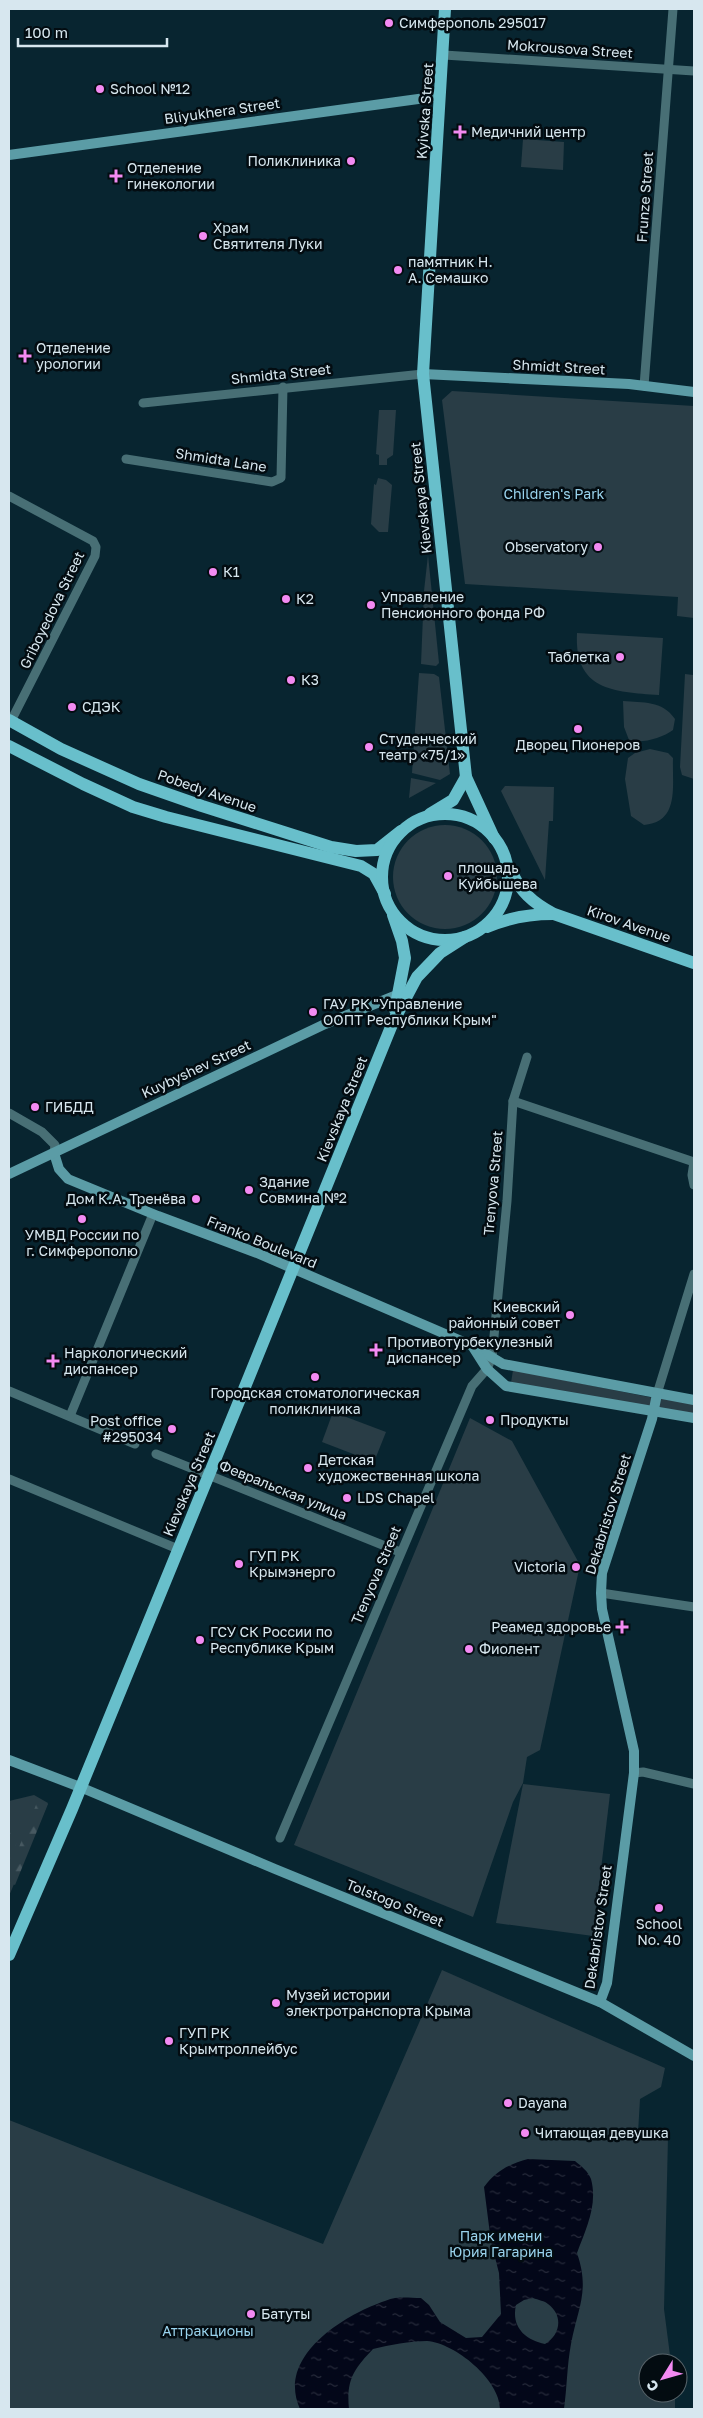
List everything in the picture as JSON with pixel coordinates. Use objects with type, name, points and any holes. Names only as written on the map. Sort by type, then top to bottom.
[{"type":"main road","name":"Kyivska Street","points":[[440,96],[444,55],[445,9]]},
{"type":"main road","name":"Kievskaya Street","points":[[440,96],[423,374],[466,777],[498,843]]},
{"type":"main road","name":"Pobedy Avenue","points":[[10,720],[61,749],[139,784],[331,847],[356,851],[376,850],[401,831]]},
{"type":"main road","points":[[9,746],[133,807],[361,866],[374,874],[391,908],[398,918],[415,933],[442,940],[468,935],[505,920],[539,914],[554,914]]},
{"type":"main road","points":[[384,894],[382,874],[388,846],[401,831],[453,800],[466,777]]},
{"type":"main road","points":[[428,815],[458,816],[472,820],[498,843],[517,885],[534,904],[554,914]]},
{"type":"main road","points":[[468,935],[485,925],[495,915],[507,889],[508,874],[498,843]]},
{"type":"main road","name":"Kievskaya Street","points":[[391,908],[402,941],[405,958],[393,1022]]},
{"type":"main road","name":"Kirov Avenue","points":[[554,914],[694,963]]},
{"type":"main road","name":"Kievskaya Street","points":[[9,1955],[209,1475],[393,1022],[417,977],[440,953],[468,935]]},
{"type":"street","name":"Frunze Street","points":[[644,386],[673,9]]},
{"type":"street","name":"Mokrousova Street","points":[[444,55],[694,71]]},
{"type":"street","name":"Bliyukhera Street","points":[[9,155],[440,96]]},
{"type":"street","name":"Shmidt Street","points":[[423,374],[644,386],[694,392]]},
{"type":"street","name":"Shmidta Street","points":[[143,402],[423,374]]},
{"type":"street","name":"Shmidta Lane","points":[[126,459],[272,482],[281,478],[283,387]]},
{"type":"street","name":"Griboyedova Street","points":[[9,496],[93,540],[96,547],[95,556],[10,720]]},
{"type":"street","name":"Kuybyshev Street","points":[[9,1174],[325,1024],[397,995]]},
{"type":"street","name":"Trenyova Street","points":[[280,1838],[472,1386],[487,1368],[492,1357],[507,1201],[513,1101],[528,1057]]},
{"type":"street","points":[[513,1101],[694,1162],[692,1175],[694,1185]]},
{"type":"street","points":[[9,1113],[50,1138],[55,1145],[54,1153]]},
{"type":"street","name":"Franko Boulevard","points":[[54,1153],[64,1176],[154,1214],[293,1268],[473,1346],[503,1364],[694,1400]]},
{"type":"street","points":[[70,1416],[154,1214]]},
{"type":"street","name":"Dekabristov Street","points":[[600,2002],[607,1983],[634,1773],[634,1751],[602,1608],[602,1573],[654,1411],[657,1394],[694,1274]]},
{"type":"street","points":[[473,1346],[487,1368],[506,1386],[694,1418]]},
{"type":"street","points":[[9,1391],[135,1444]]},
{"type":"street","name":"Февральская улица","points":[[156,1454],[400,1552]]},
{"type":"street","points":[[9,1480],[178,1549]]},
{"type":"street","points":[[601,1593],[694,1607]]},
{"type":"street","name":"Tolstogo Street","points":[[9,1760],[80,1787],[600,2002],[694,2056]]},
{"type":"street","points":[[634,1773],[643,1772],[694,1784]]},
{"type":"green space","points":[[523,139],[564,142],[563,170],[521,167]]},
{"type":"green space","name":"Children's Park","points":[[452,391],[694,406],[694,618],[677,616],[678,597],[465,584],[442,400]]},
{"type":"green space","points":[[379,410],[396,410],[393,455],[387,459],[387,465],[379,465],[379,455],[376,454]]},
{"type":"green space","points":[[378,478],[386,480],[392,485],[388,532],[379,532],[371,524],[374,484],[376,485]]},
{"type":"green space","points":[[428,555],[439,663],[436,666],[421,664],[424,591]]},
{"type":"green space","name":"Таблетка","points":[[577,633],[663,638],[659,695],[612,689],[589,677],[582,666],[578,652]]},
{"type":"green space","points":[[694,642],[694,779],[682,775],[680,767],[685,674],[693,675]]},
{"type":"green space","points":[[419,673],[434,674],[439,677],[450,774],[440,780],[412,773]]},
{"type":"green space","points":[[623,701],[658,705],[664,708],[675,719],[673,730],[652,740],[629,740],[624,727]]},
{"type":"green space","points":[[650,749],[668,753],[673,758],[673,791],[669,810],[664,817],[656,822],[644,825],[631,816],[625,779],[628,758],[635,753]]},
{"type":"green space","points":[[411,778],[436,783],[409,798]]},
{"type":"green space","points":[[505,786],[554,787],[553,821],[549,821],[545,880],[501,791]]},
{"type":"green space","points":[[445,825],[465,829],[482,840],[493,857],[497,877],[493,897],[482,914],[465,925],[445,929],[425,925],[408,914],[397,897],[393,877],[397,857],[408,840],[425,829]]},
{"type":"green space","points":[[513,1370],[654,1398],[652,1407],[511,1383]]},
{"type":"green space","points":[[659,1398],[694,1404],[694,1414],[657,1408]]},
{"type":"green space","points":[[333,1412],[386,1432],[374,1462],[322,1442]]},
{"type":"green space","name":"Фиолент","points":[[470,1418],[512,1441],[580,1565],[540,1750],[527,1757],[523,1783],[513,1802],[473,1917],[294,1845]]},
{"type":"green space","points":[[523,1784],[610,1794],[593,1936],[496,1923]]},
{"type":"green space","points":[[34,1795],[48,1803],[9,1896],[9,1801]]},
{"type":"green space","points":[[38,1800],[48,1804],[15,1885],[9,1882],[9,1872]]},
{"type":"green space","points":[[24,1824],[10,1859],[9,1859],[9,1831]]},
{"type":"green space","name":"Парк имени Юрия Гагарина","points":[[442,1970],[665,2068],[661,2087],[640,2099],[638,2133],[668,2137],[664,2309],[670,2353],[638,2353],[638,2403],[675,2403],[675,2409],[9,2409],[9,2120],[323,2244]]},
{"type":"water","points":[[528,2159],[575,2161],[588,2174],[593,2189],[590,2217],[577,2253],[583,2278],[583,2289],[570,2352],[564,2409],[500,2409],[493,2386],[474,2365],[450,2348],[427,2341],[373,2349],[356,2369],[350,2383],[349,2409],[300,2409],[295,2391],[297,2374],[304,2358],[315,2343],[345,2320],[381,2302],[395,2298],[421,2298],[429,2305],[440,2322],[466,2338],[482,2337],[501,2314],[499,2273],[491,2242],[484,2187],[498,2172]],"holes":[[[533,2298],[548,2304],[553,2309],[558,2320],[557,2331],[545,2344],[526,2336],[521,2331],[516,2320],[516,2305],[524,2300]]]},
{"type":"place","name":"Симферополь 295017","points":[[389,23]]},
{"type":"place","name":"School №12","points":[[100,89]]},
{"type":"place","name":"Медичний центр","points":[[460,132]]},
{"type":"place","name":"Поликлиника","points":[[351,161]]},
{"type":"place","name":"Отделение гинекологии","points":[[116,176]]},
{"type":"place","name":"Храм Святителя Луки","points":[[203,236]]},
{"type":"place","name":"памятник Н. А. Семашко","points":[[398,270]]},
{"type":"place","name":"Отделение урологии","points":[[25,356]]},
{"type":"place","name":"Observatory","points":[[598,547]]},
{"type":"place","name":"К1","points":[[213,572]]},
{"type":"place","name":"К2","points":[[286,599]]},
{"type":"place","name":"Управление Пенсионного фонда РФ","points":[[371,605]]},
{"type":"place","name":"Таблетка","points":[[620,657]]},
{"type":"place","name":"К3","points":[[291,680]]},
{"type":"place","name":"СДЭК","points":[[72,707]]},
{"type":"place","name":"Дворец Пионеров","points":[[578,729]]},
{"type":"place","name":"Студенческий театр «75/1»","points":[[369,747]]},
{"type":"place","name":"площадь Куйбышева","points":[[448,876]]},
{"type":"place","name":"ГАУ РК \"Управление ООПТ Республики Крым\"","points":[[313,1012]]},
{"type":"place","name":"ГИБДД","points":[[35,1107]]},
{"type":"place","name":"Здание Совмина №2","points":[[249,1190]]},
{"type":"place","name":"Дом К.А. Тренёва","points":[[196,1199]]},
{"type":"place","name":"УМВД России по г. Симферополю","points":[[82,1219]]},
{"type":"place","name":"Киевский районный совет","points":[[570,1315]]},
{"type":"place","name":"Противотурбекулезный диспансер","points":[[376,1350]]},
{"type":"place","name":"Наркологический диспансер","points":[[53,1361]]},
{"type":"place","name":"Городская стоматологическая поликлиника","points":[[315,1377]]},
{"type":"place","name":"Продукты","points":[[490,1420]]},
{"type":"place","name":"Post office #295034","points":[[172,1429]]},
{"type":"place","name":"Детская художественная школа","points":[[308,1468]]},
{"type":"place","name":"LDS Chapel","points":[[347,1498]]},
{"type":"place","name":"ГУП РК Крымэнерго","points":[[239,1564]]},
{"type":"place","name":"Victoria","points":[[576,1567]]},
{"type":"place","name":"Реамед здоровье","points":[[622,1627]]},
{"type":"place","name":"ГСУ СК России по Республике Крым","points":[[200,1640]]},
{"type":"place","name":"Фиолент","points":[[469,1649]]},
{"type":"place","name":"School No. 40","points":[[659,1908]]},
{"type":"place","name":"Музей истории электротранспорта Крыма","points":[[276,2003]]},
{"type":"place","name":"ГУП РК Крымтроллейбус","points":[[169,2041]]},
{"type":"place","name":"Dayana","points":[[508,2103]]},
{"type":"place","name":"Читающая девушка","points":[[525,2133]]},
{"type":"place","name":"Батуты","points":[[251,2314]]},
{"type":"park label","name":"Аттракционы","points":[[208,2331]]}]
